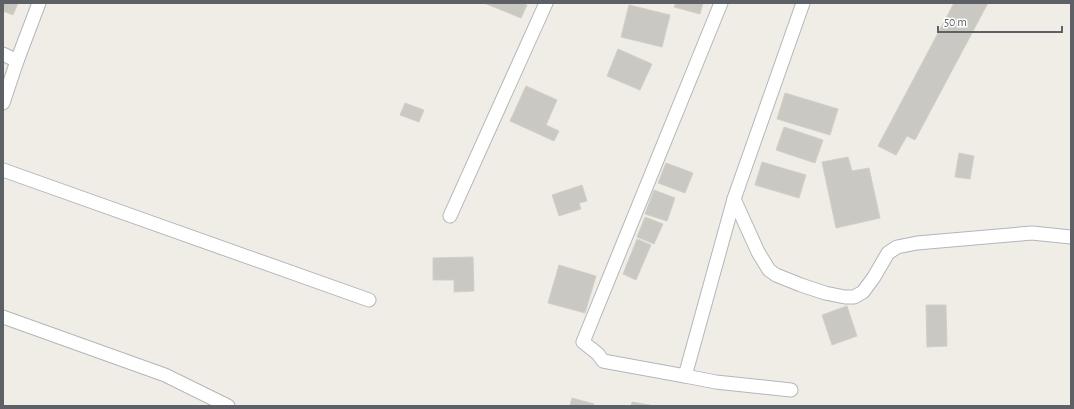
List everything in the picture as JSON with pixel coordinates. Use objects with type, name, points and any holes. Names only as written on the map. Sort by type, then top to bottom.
[{"type":"street","points":[[3,103],[39,3]]},
{"type":"street","points":[[450,216],[546,3]]},
{"type":"street","points":[[721,3],[583,342],[603,360],[716,382],[791,390]]},
{"type":"street","points":[[685,376],[734,199],[803,3]]},
{"type":"street","points":[[3,54],[17,61]]},
{"type":"street","points":[[3,170],[369,300]]},
{"type":"street","points":[[734,199],[758,252],[769,270],[776,275],[801,285],[825,293],[845,297],[854,297],[863,292],[888,253],[897,247],[917,243],[1032,234],[1071,237]]},
{"type":"street","points":[[3,317],[165,375],[228,406]]},
{"type":"building","points":[[3,3],[18,3],[13,15],[3,11]]},
{"type":"building","points":[[484,3],[523,3],[527,5],[521,18]]},
{"type":"building","points":[[676,3],[703,3],[700,14],[674,7]]},
{"type":"building","points":[[954,3],[988,3],[915,140],[907,136],[896,155],[878,146]]},
{"type":"building","points":[[629,5],[670,15],[662,47],[621,37]]},
{"type":"building","points":[[618,49],[652,64],[640,90],[607,76]]},
{"type":"building","points":[[526,86],[557,100],[546,125],[559,131],[554,141],[510,121]]},
{"type":"building","points":[[785,93],[838,109],[830,135],[777,119]]},
{"type":"building","points":[[405,103],[424,110],[419,122],[400,115]]},
{"type":"building","points":[[784,127],[823,140],[815,163],[776,150]]},
{"type":"building","points":[[959,153],[974,156],[970,179],[955,177]]},
{"type":"building","points":[[848,157],[852,171],[869,168],[880,218],[836,228],[822,162]]},
{"type":"building","points":[[762,162],[806,175],[799,198],[755,185]]},
{"type":"building","points":[[666,163],[693,173],[685,193],[658,183]]},
{"type":"building","points":[[582,185],[587,201],[579,203],[581,209],[559,216],[552,195]]},
{"type":"building","points":[[654,190],[675,198],[667,221],[645,214]]},
{"type":"building","points":[[645,217],[663,224],[654,244],[637,237]]},
{"type":"building","points":[[637,239],[651,245],[636,280],[623,274]]},
{"type":"building","points":[[473,257],[474,291],[454,292],[454,280],[433,280],[433,258]]},
{"type":"building","points":[[559,265],[596,276],[585,313],[548,303]]},
{"type":"building","points":[[926,305],[946,305],[947,346],[927,347]]},
{"type":"building","points":[[847,306],[857,336],[832,345],[822,315]]},
{"type":"building","points":[[572,398],[594,404],[593,406],[570,406]]},
{"type":"building","points":[[632,402],[655,406],[631,406]]}]
